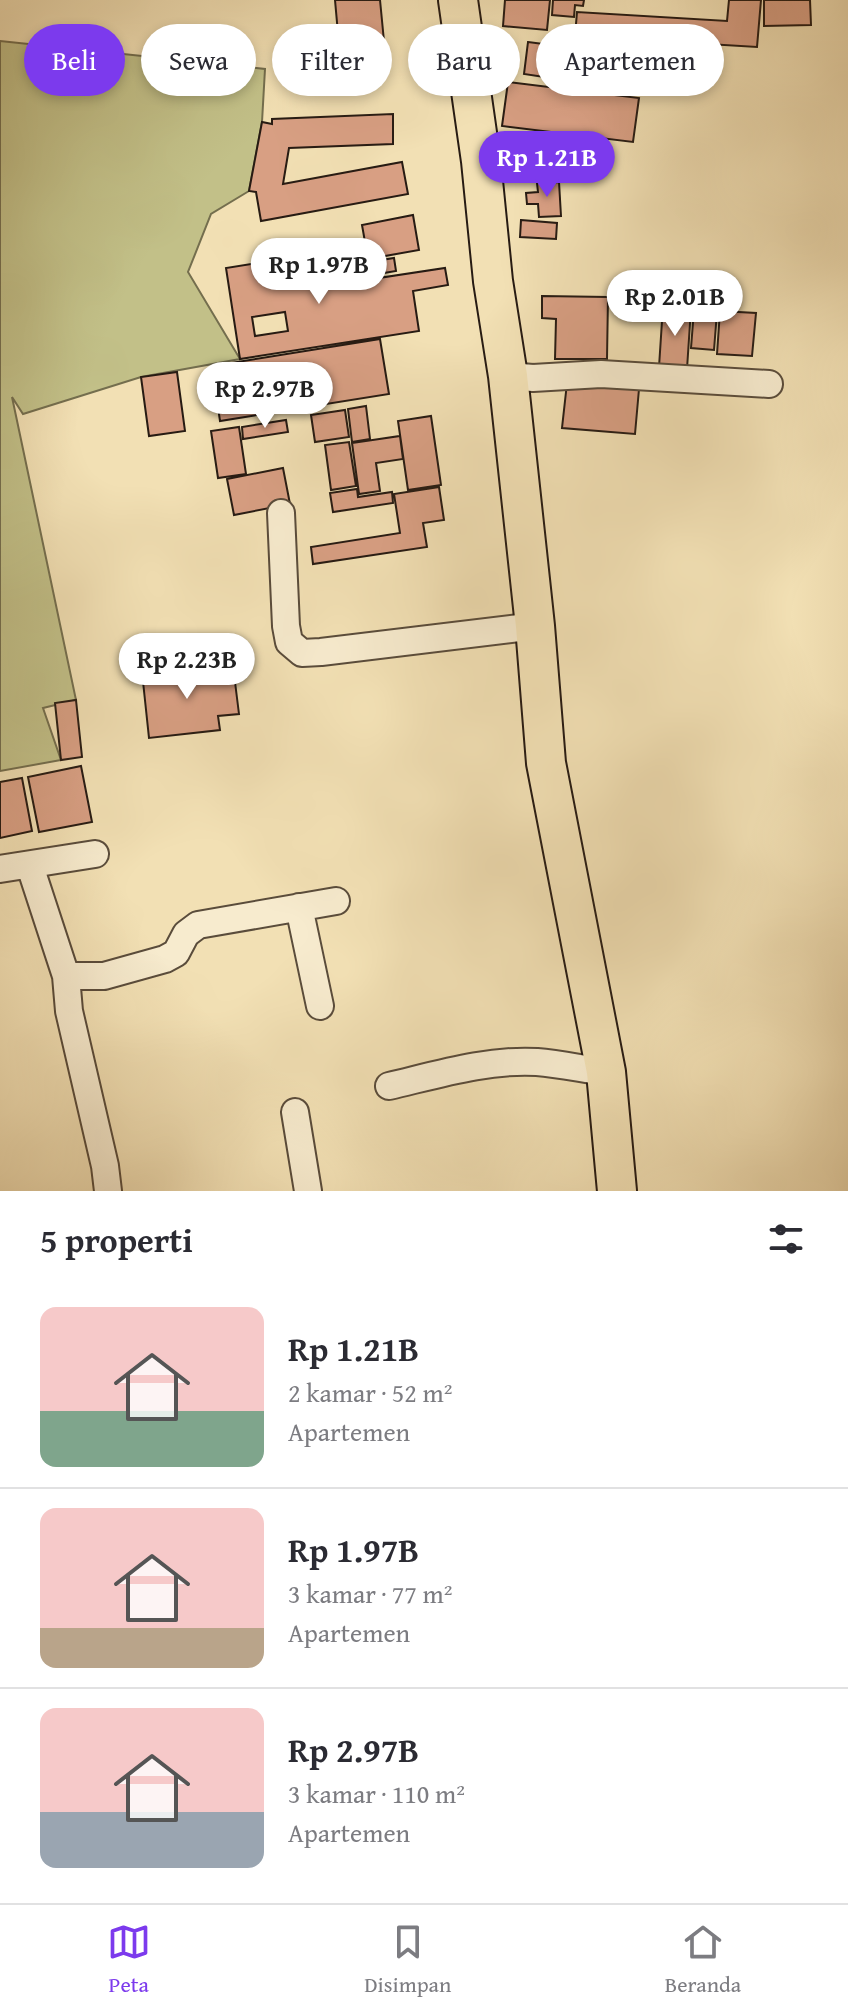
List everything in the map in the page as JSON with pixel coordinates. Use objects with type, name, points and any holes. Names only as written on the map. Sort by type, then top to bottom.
[{"type":"highway","points":[[458,0],[508,376],[535,626],[546,763],[606,1072],[617,1191]]},
{"type":"street","points":[[508,376],[533,378],[601,374],[769,384]]},
{"type":"street","points":[[281,513],[286,626],[289,642],[302,653],[535,626]]},
{"type":"street","points":[[0,869],[95,854]]},
{"type":"street","points":[[30,866],[66,976],[69,1011],[108,1191]]},
{"type":"street","points":[[66,976],[104,976],[165,959],[176,953],[186,934],[198,925],[336,901]]},
{"type":"street","points":[[299,907],[320,1006]]},
{"type":"street","points":[[389,1086],[458,1071],[536,1062],[606,1072]]},
{"type":"street","points":[[295,1112],[308,1191]]},
{"type":"shaded area","points":[[0,41],[24,44],[24,96],[125,96],[125,54],[141,56],[141,96],[256,96],[256,68],[265,69],[262,122],[249,191],[211,214],[188,272],[240,359],[141,377],[23,414],[12,397],[76,700],[43,708],[61,760],[0,771]]},
{"type":"building","points":[[335,0],[380,0],[382,24],[337,24]]},
{"type":"building","points":[[505,0],[550,0],[548,24],[536,24],[536,29],[520,28],[520,24],[503,24]]},
{"type":"building","points":[[553,0],[584,0],[583,6],[575,5],[574,17],[552,15]]},
{"type":"building","points":[[729,0],[761,0],[757,47],[724,45],[724,24],[576,24],[577,12],[727,21]]},
{"type":"building","points":[[764,0],[810,0],[811,25],[764,26]]},
{"type":"building","points":[[528,42],[536,43],[536,76],[524,74]]},
{"type":"building","points":[[520,83],[536,85],[536,96],[639,98],[633,142],[502,126],[506,96],[520,96]]},
{"type":"building","points":[[393,114],[393,144],[289,148],[283,184],[402,162],[408,194],[261,221],[256,192],[249,191],[262,122],[272,124],[272,119]]},
{"type":"building","points":[[559,182],[561,216],[539,217],[538,204],[527,204],[526,193],[538,192],[537,183]]},
{"type":"building","points":[[413,215],[419,250],[368,259],[362,225]]},
{"type":"building","points":[[521,220],[557,223],[556,239],[520,237]]},
{"type":"building","points":[[314,254],[319,287],[445,268],[448,285],[413,291],[419,331],[240,359],[226,268]],"holes":[[[285,312],[288,331],[255,336],[252,317]]]},
{"type":"building","points":[[394,258],[396,271],[372,275],[369,262]]},
{"type":"building","points":[[542,296],[608,297],[607,359],[555,359],[556,319],[542,318]]},
{"type":"building","points":[[663,306],[691,308],[687,369],[659,367]]},
{"type":"building","points":[[694,310],[717,312],[714,350],[691,348]]},
{"type":"building","points":[[720,311],[756,313],[752,356],[717,354]]},
{"type":"building","points":[[380,339],[389,394],[220,421],[212,366]]},
{"type":"building","points":[[177,372],[185,431],[149,436],[141,377]]},
{"type":"building","points":[[567,383],[639,389],[635,434],[562,428]]},
{"type":"building","points":[[366,406],[370,439],[352,442],[348,409]]},
{"type":"building","points":[[345,410],[349,437],[315,442],[311,415]]},
{"type":"building","points":[[431,416],[441,485],[408,490],[398,421]]},
{"type":"building","points":[[286,420],[288,432],[243,439],[242,427]]},
{"type":"building","points":[[239,427],[246,474],[218,478],[211,431]]},
{"type":"building","points":[[400,436],[403,459],[376,463],[380,491],[359,494],[352,443]]},
{"type":"building","points":[[349,442],[356,486],[331,490],[325,445]]},
{"type":"building","points":[[283,468],[290,504],[234,515],[227,479]]},
{"type":"building","points":[[439,487],[444,520],[423,523],[427,547],[313,564],[311,547],[400,533],[394,494]]},
{"type":"building","points":[[357,489],[358,497],[392,492],[393,503],[333,512],[330,493]]},
{"type":"building","points":[[213,665],[215,684],[235,682],[239,714],[218,716],[220,730],[149,738],[142,672]]},
{"type":"building","points":[[76,700],[82,757],[61,760],[55,703]]},
{"type":"building","points":[[81,766],[92,822],[39,832],[28,777]]},
{"type":"building","points":[[22,778],[32,831],[0,838],[0,782]]}]
